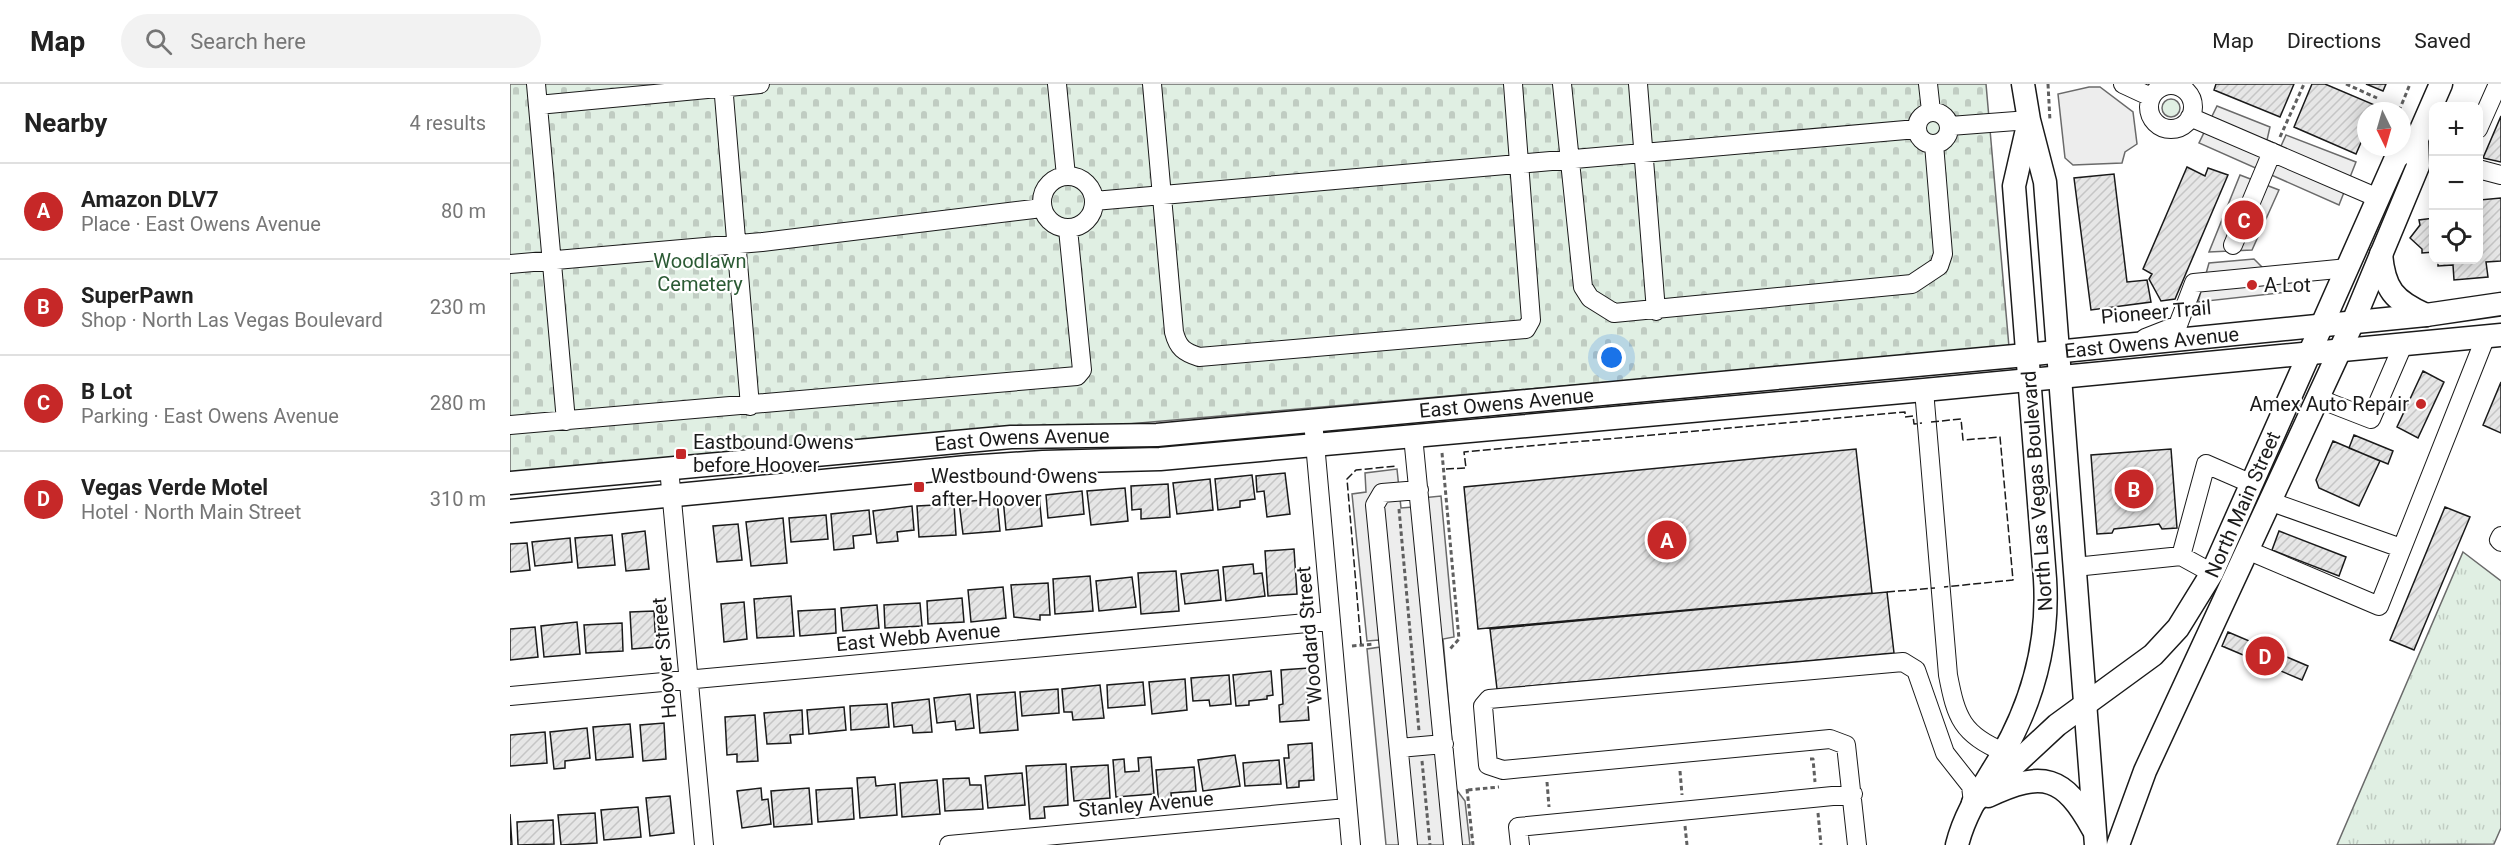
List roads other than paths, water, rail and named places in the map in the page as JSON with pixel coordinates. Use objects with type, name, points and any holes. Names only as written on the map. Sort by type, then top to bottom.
[{"type":"main road","name":"North Las Vegas Boulevard","points":[[2024,84],[2029,120],[2045,182],[2096,840]]},
{"type":"main road","name":"North Main Street","points":[[2118,845],[2145,771],[2339,351],[2381,254],[2418,166],[2441,84]]},
{"type":"main road","name":"North Las Vegas Boulevard","points":[[1957,845],[1973,803],[2004,752],[2037,676],[2046,624],[2045,579],[2014,186],[2029,120]]},
{"type":"main road","name":"North Main Street","points":[[1973,803],[2031,747],[2153,655],[2178,627],[2212,573],[2396,158],[2425,142]]},
{"type":"main road","points":[[2381,254],[2384,280],[2390,291],[2409,308],[2426,315]]},
{"type":"main road","name":"East Owens Avenue","points":[[510,483],[1011,437],[1158,435],[2059,351],[2426,315],[2501,304]]},
{"type":"main road","name":"East Owens Avenue","points":[[510,511],[978,466],[1160,459],[2029,381],[2493,335]]},
{"type":"main road","points":[[1973,803],[2024,781],[2048,780],[2063,788],[2074,798],[2096,840]]},
{"type":"street","points":[[536,84],[566,420]]},
{"type":"street","points":[[538,105],[760,84]]},
{"type":"street","points":[[1057,84],[1066,176]]},
{"type":"street","points":[[1152,84],[1174,332],[1177,343],[1185,352],[1199,357],[1526,329],[1532,320],[1513,84]]},
{"type":"street","points":[[1562,84],[1583,287],[1590,297],[1614,313],[1912,284],[1939,266],[1943,254],[1934,144]]},
{"type":"street","points":[[1638,84],[1656,310]]},
{"type":"street","points":[[1928,84],[1931,111]]},
{"type":"street","points":[[2123,84],[2151,97]]},
{"type":"street","points":[[2483,118],[2498,84]]},
{"type":"street","points":[[723,86],[750,406]]},
{"type":"street","points":[[2164,86],[2178,86],[2184,90],[2192,102],[2190,117],[2180,127],[2172,129],[2158,125],[2150,114],[2151,97],[2164,86]]},
{"type":"street","points":[[1931,111],[1941,113],[1950,126],[1944,141],[1934,144],[1923,141],[1917,129],[1921,116],[1931,111]]},
{"type":"street","points":[[2190,117],[2275,147],[2378,198]]},
{"type":"street","points":[[1950,126],[2029,120]]},
{"type":"street","points":[[1094,201],[1519,162],[1644,154],[1917,129]]},
{"type":"street","points":[[2233,245],[2275,147]]},
{"type":"street","points":[[2483,170],[2501,175]]},
{"type":"street","points":[[1066,176],[1082,180],[1093,192],[1094,201],[1094,209],[1084,223],[1068,229],[1051,223],[1042,208],[1044,190],[1057,178],[1066,176]]},
{"type":"street","points":[[510,264],[738,244],[1042,208]]},
{"type":"street","points":[[510,425],[1077,376],[1082,370],[1068,229]]},
{"type":"street","points":[[2134,343],[2178,325],[2194,283],[2348,268]]},
{"type":"street","points":[[2247,550],[2379,606],[2493,335]]},
{"type":"street","points":[[2317,398],[2371,419],[2403,345]]},
{"type":"street","points":[[1924,390],[1948,675],[1953,703],[1969,734],[2004,752]]},
{"type":"street","name":"Woodard Street","points":[[1313,421],[1329,621],[1351,845]]},
{"type":"street","points":[[1413,436],[1454,845]]},
{"type":"street","points":[[2181,556],[2206,464],[2252,484]]},
{"type":"street","name":"Hoover Street","points":[[669,468],[704,845]]},
{"type":"street","points":[[1408,845],[1375,505],[1382,494],[1419,490]]},
{"type":"street","points":[[2269,501],[2402,548]]},
{"type":"street","points":[[2501,536],[2499,540],[2501,542]]},
{"type":"street","points":[[2075,567],[2181,556],[2212,573]]},
{"type":"street","name":"East Webb Avenue","points":[[510,696],[1329,621]]},
{"type":"street","points":[[1857,845],[1846,745],[1830,739],[1503,770],[1488,765],[1483,706],[1489,699],[1903,662],[1916,670],[1945,753],[1971,786],[1973,803]]},
{"type":"street","points":[[1919,678],[1948,675]]},
{"type":"street","points":[[1399,748],[1444,744]]},
{"type":"street","points":[[1520,845],[1518,827],[1853,794]]},
{"type":"street","name":"Stanley Avenue","points":[[949,845],[1347,808]]},
{"type":"place","name":"B Lot","points":[[2244,220]]},
{"type":"place","name":"A Lot","points":[[2252,285]]},
{"type":"place","name":"Amex Auto Repair","points":[[2421,404]]},
{"type":"place","name":"Eastbound Owens before Hoover","points":[[681,454]]},
{"type":"place","name":"Westbound Owens after Hoover","points":[[919,487]]},
{"type":"place","name":"SuperPawn","points":[[2134,489]]},
{"type":"place","name":"Amazon DLV7","points":[[1667,540]]},
{"type":"place","name":"Vegas Verde Motel","points":[[2265,656]]},
{"type":"park label","name":"Woodlawn Cemetery","points":[[700,272]]}]
